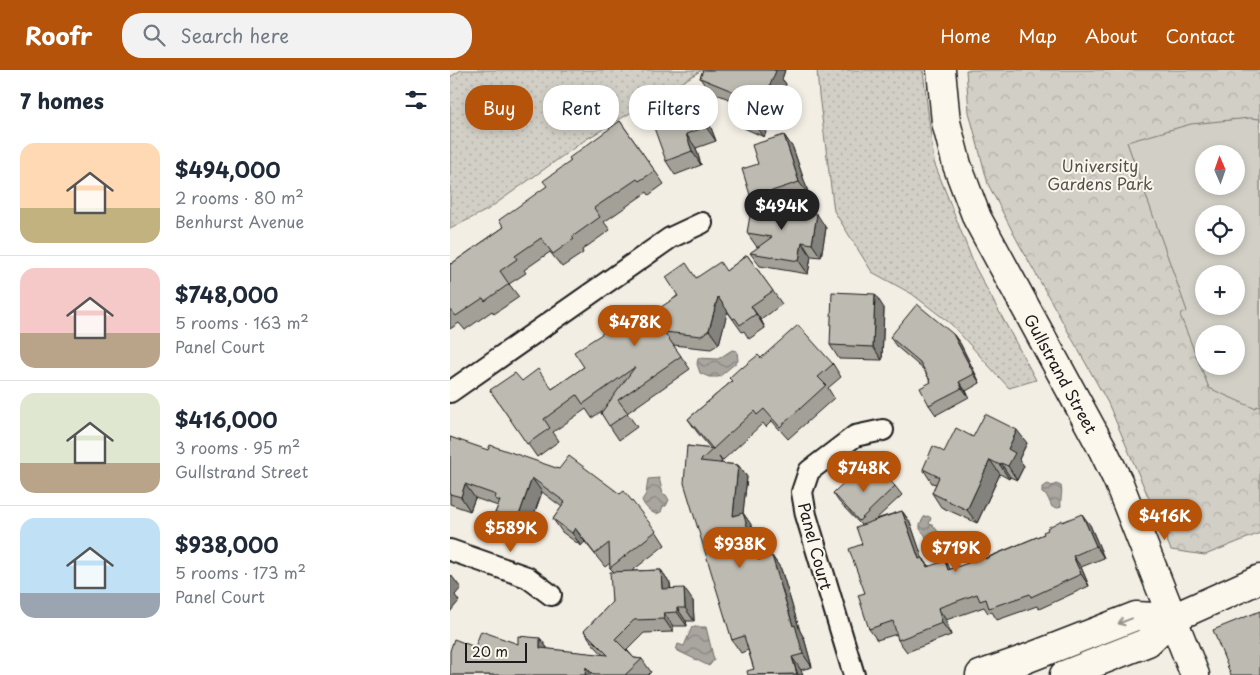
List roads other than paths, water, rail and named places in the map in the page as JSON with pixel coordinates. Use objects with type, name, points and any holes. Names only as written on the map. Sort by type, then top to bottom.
[{"type":"street","name":"Gullstrand Street","points":[[942,70],[946,122],[957,165],[977,218],[1118,481],[1195,675]]},
{"type":"street","points":[[450,392],[670,238],[702,223]]},
{"type":"street","name":"Panel Court","points":[[854,675],[806,516],[802,492],[809,471],[855,436],[882,430]]},
{"type":"street","points":[[450,550],[527,577],[551,595]]},
{"type":"street","points":[[1064,675],[1148,642],[1173,618],[1260,579]]},
{"type":"street","points":[[980,675],[1136,616],[1173,618]]},
{"type":"water","points":[[732,350],[737,351],[738,361],[719,377],[709,377],[700,373],[697,364],[698,358],[718,359]]},
{"type":"water","points":[[659,478],[663,494],[669,500],[666,506],[663,506],[661,512],[656,514],[647,509],[642,500],[646,494],[648,479]]},
{"type":"water","points":[[1048,484],[1061,486],[1061,506],[1059,508],[1052,507],[1047,496],[1042,493],[1042,487]]},
{"type":"water","points":[[928,516],[931,518],[929,524],[933,525],[942,537],[940,545],[935,548],[929,547],[925,535],[920,529],[920,524],[924,517]]},
{"type":"water","points":[[692,627],[706,627],[714,660],[709,666],[676,650],[678,644],[684,646]]},
{"type":"park label","name":"University Gardens Park","points":[[1100,174]]}]
